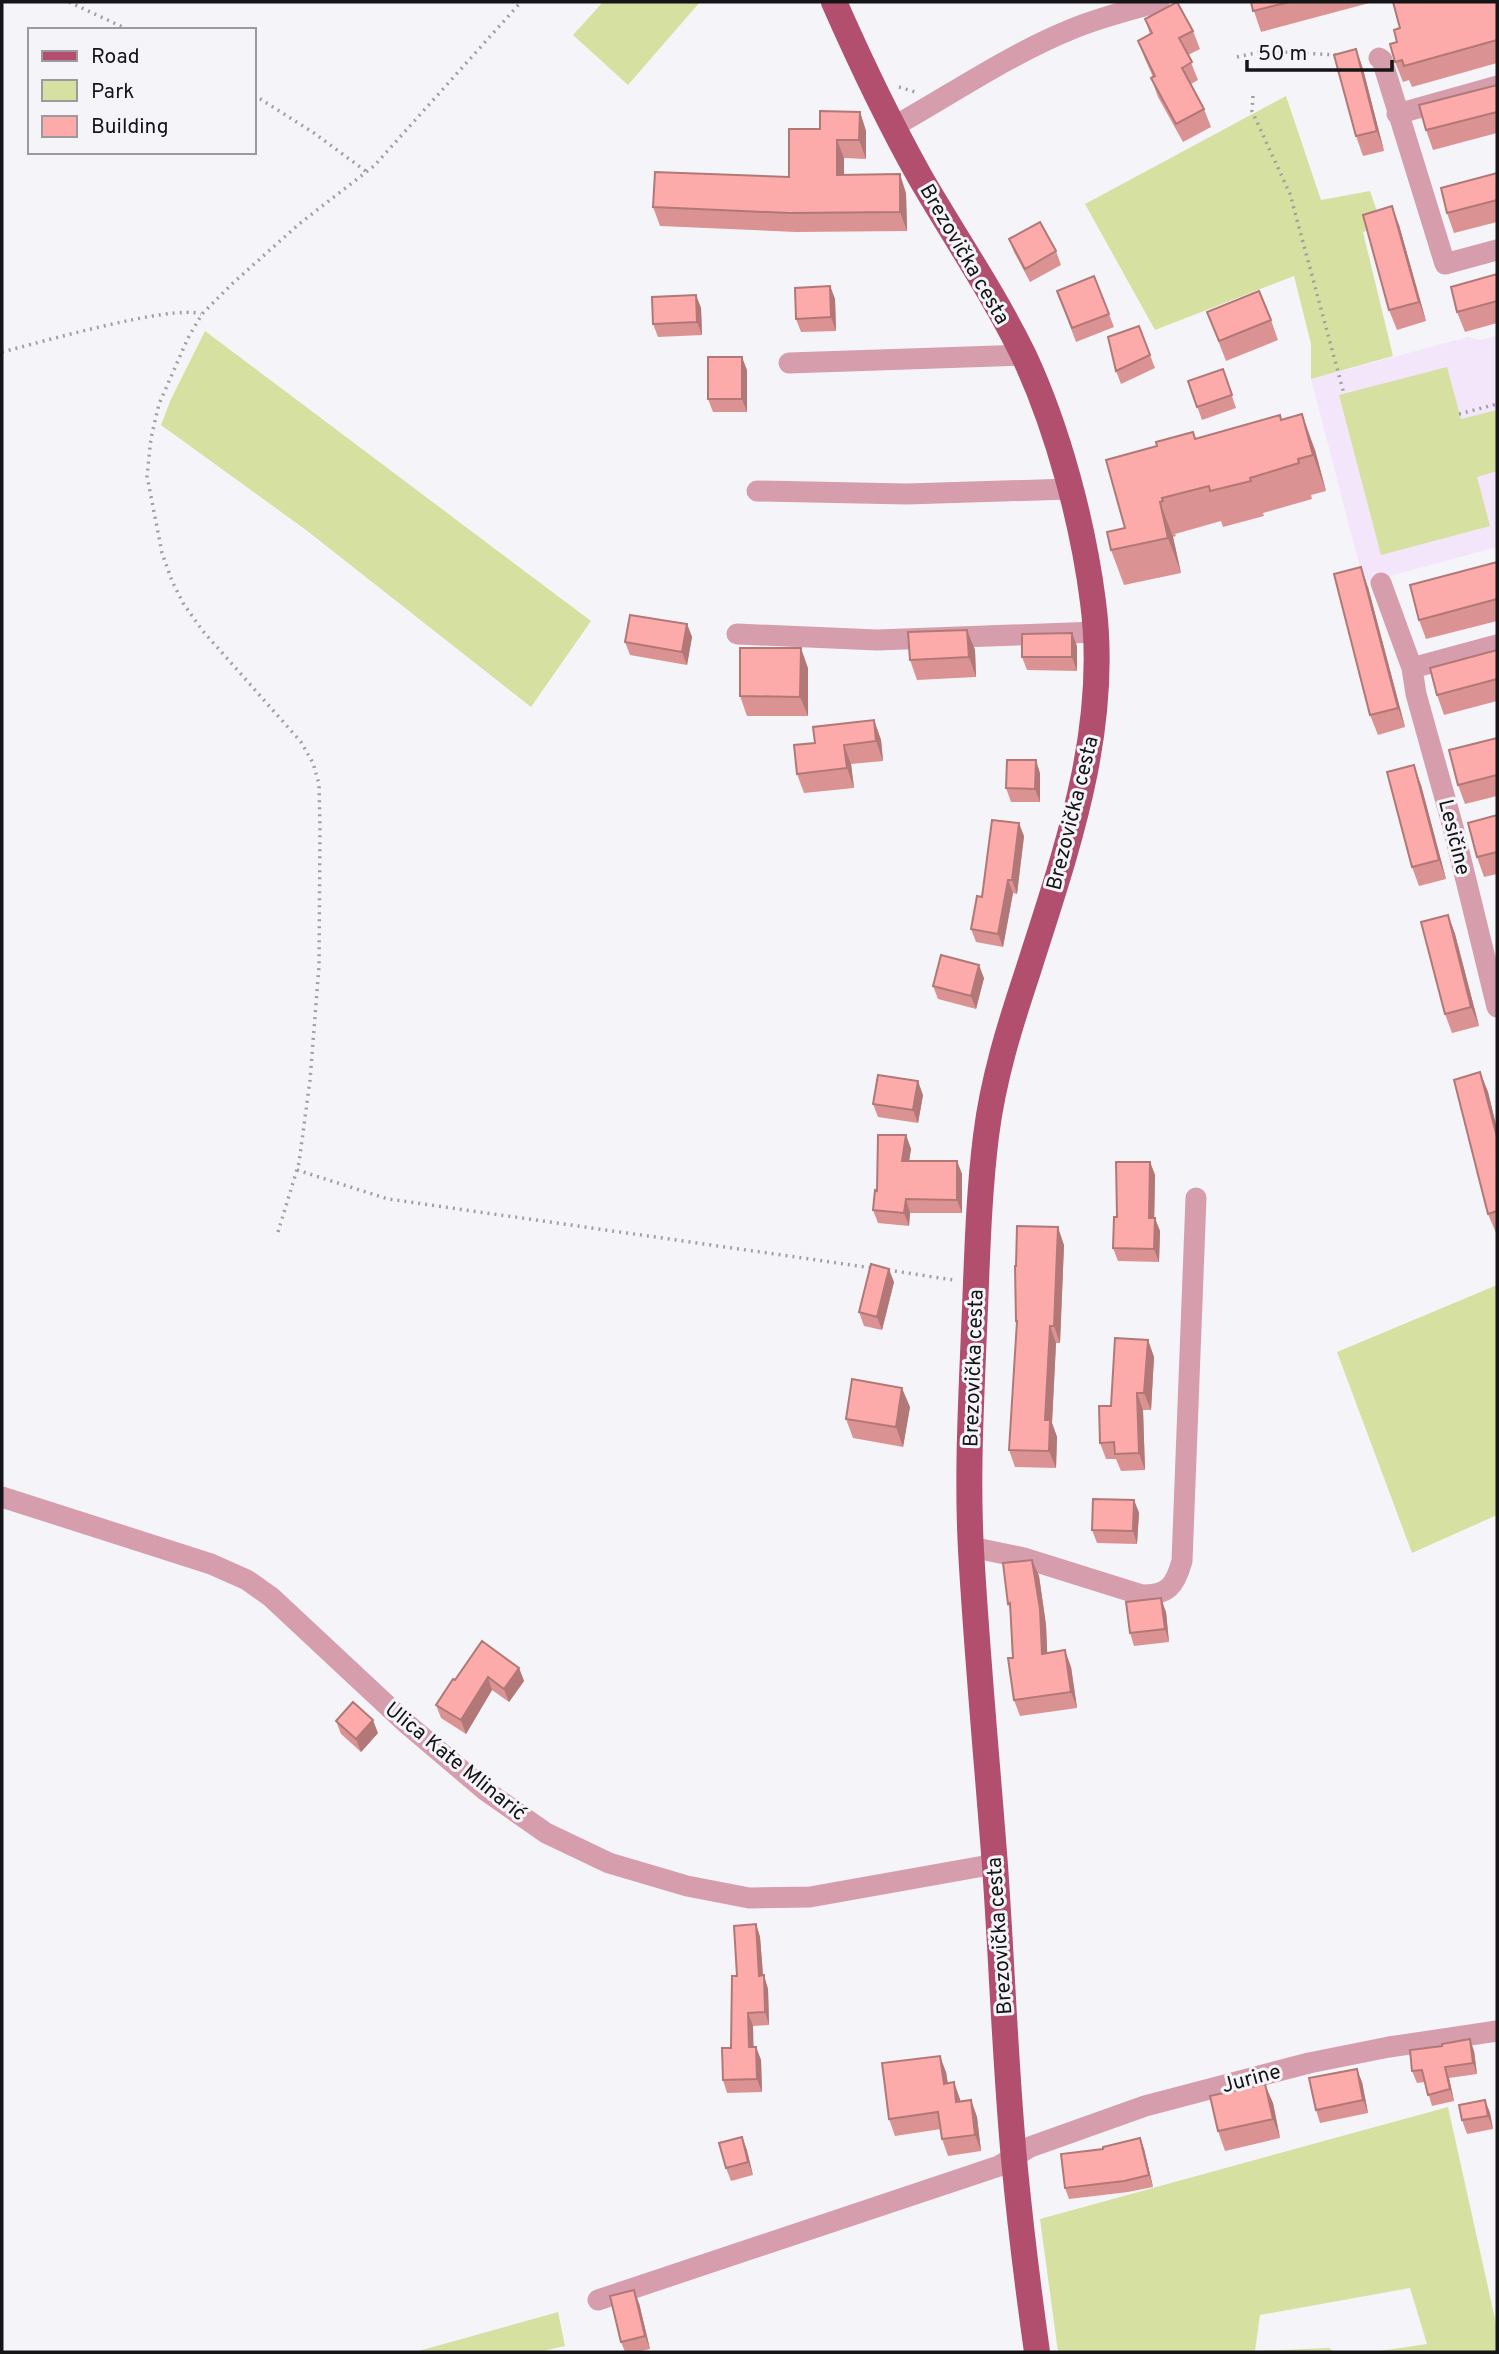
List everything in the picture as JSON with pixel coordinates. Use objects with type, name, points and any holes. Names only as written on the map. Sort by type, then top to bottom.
[{"type":"main road","name":"Brezovička cesta","points":[[834,2],[893,127],[1023,355],[1051,424],[1069,489],[1088,565],[1097,632],[1095,712],[1081,795],[1059,875],[1003,1047],[993,1089],[985,1146],[971,1411],[971,1547],[1014,2158],[1037,2352]]},
{"type":"street","points":[[893,127],[1029,49],[1099,19],[1159,2]]},
{"type":"street","points":[[1379,58],[1445,264],[1497,250]]},
{"type":"street","points":[[1397,114],[1497,86]]},
{"type":"street","points":[[789,363],[1023,355]]},
{"type":"street","points":[[757,491],[907,494],[1069,489]]},
{"type":"street","name":"Lesičine","points":[[1381,583],[1412,668],[1416,694],[1494,982],[1497,1007]]},
{"type":"street","points":[[737,634],[877,640],[1097,632]]},
{"type":"street","points":[[1412,668],[1497,645]]},
{"type":"street","points":[[1453,827],[1475,821]]},
{"type":"street","points":[[971,1547],[1024,1558],[1142,1595],[1158,1595],[1171,1587],[1182,1561],[1196,1198]]},
{"type":"street","name":"Ulica Kate Mlinarić","points":[[2,1497],[211,1564],[247,1580],[271,1597],[407,1724],[486,1791],[546,1833],[609,1863],[687,1886],[749,1898],[810,1897],[995,1864]]},
{"type":"street","name":"Jurine","points":[[1014,2158],[1030,2147],[1145,2106],[1309,2063],[1389,2047],[1497,2031]]},
{"type":"street","points":[[598,2300],[986,2170],[1014,2158]]},
{"type":"path","points":[[69,2],[125,28]]},
{"type":"path","points":[[278,1232],[297,1170],[310,1080],[319,966],[318,783],[313,763],[302,742],[202,630],[183,603],[162,552],[147,476],[151,438],[159,404],[188,338],[202,314],[299,224],[367,172],[521,2]]},
{"type":"path","points":[[1237,57],[1264,51],[1340,55]]},
{"type":"path","points":[[895,85],[917,92]]},
{"type":"path","points":[[256,95],[314,132],[367,172]]},
{"type":"path","points":[[1253,96],[1252,111],[1290,194],[1344,394]]},
{"type":"path","points":[[2,352],[113,325],[192,311],[202,314]]},
{"type":"path","points":[[1459,414],[1497,404]]},
{"type":"path","points":[[297,1170],[388,1199],[976,1283]]},
{"type":"shaded area","points":[[1497,336],[1497,547],[1364,583],[1311,379],[1468,337],[1480,340]]},
{"type":"green space","points":[[603,2],[700,2],[628,85],[573,35]]},
{"type":"green space","points":[[1286,96],[1321,200],[1370,191],[1382,226],[1363,232],[1393,356],[1311,379],[1311,344],[1294,276],[1155,330],[1085,204]]},
{"type":"green space","points":[[205,331],[591,621],[531,707],[306,530],[161,425]]},
{"type":"green space","points":[[1447,367],[1461,419],[1497,410],[1497,471],[1477,477],[1490,526],[1381,555],[1339,395]]},
{"type":"green space","points":[[1497,1285],[1497,1515],[1412,1553],[1337,1352]]},
{"type":"green space","points":[[1448,2107],[1497,2328],[1497,2352],[1373,2352],[1427,2344],[1410,2288],[1260,2315],[1255,2351],[1329,2348],[1334,2352],[1058,2352],[1040,2219]]},
{"type":"green space","points":[[558,2312],[565,2346],[538,2352],[415,2352]]},
{"type":"building","points":[[1177,2],[1193,31],[1179,38],[1192,62],[1182,68],[1204,109],[1176,124],[1151,78],[1155,76],[1138,41],[1152,33],[1145,19]]},
{"type":"building","points":[[1251,2],[1289,2],[1253,11]]},
{"type":"building","points":[[1393,2],[1497,2],[1497,40],[1404,66],[1402,60],[1395,62],[1390,44],[1397,42],[1394,30],[1400,28]]},
{"type":"building","points":[[1356,49],[1377,131],[1356,136],[1334,55]]},
{"type":"building","points":[[1497,85],[1497,112],[1426,130],[1419,105]]},
{"type":"building","points":[[820,111],[860,112],[859,140],[837,140],[837,175],[900,174],[900,212],[789,213],[653,207],[655,172],[789,177],[789,129],[820,129]]},
{"type":"building","points":[[1497,173],[1497,200],[1447,213],[1441,188]]},
{"type":"building","points":[[1392,206],[1419,302],[1389,310],[1363,215]]},
{"type":"building","points":[[1040,222],[1056,251],[1025,269],[1009,239]]},
{"type":"building","points":[[1497,274],[1497,301],[1457,312],[1451,287]]},
{"type":"building","points":[[1094,276],[1109,314],[1072,328],[1057,291]]},
{"type":"building","points":[[830,286],[831,317],[796,319],[795,288]]},
{"type":"building","points":[[1259,291],[1271,320],[1219,341],[1207,312]]},
{"type":"building","points":[[696,295],[697,322],[653,324],[652,297]]},
{"type":"building","points":[[1139,326],[1150,355],[1116,371],[1108,337]]},
{"type":"building","points":[[708,357],[742,357],[742,399],[708,399]]},
{"type":"building","points":[[1223,369],[1232,395],[1197,407],[1188,381]]},
{"type":"building","points":[[1302,414],[1313,455],[1298,459],[1299,463],[1250,478],[1251,481],[1210,491],[1209,486],[1162,498],[1163,501],[1160,502],[1168,538],[1111,550],[1107,532],[1125,528],[1106,460],[1157,446],[1156,442],[1193,432],[1195,439],[1280,415],[1281,420]]},
{"type":"building","points":[[1497,562],[1497,599],[1419,620],[1410,585]]},
{"type":"building","points":[[1361,567],[1398,708],[1370,715],[1334,574]]},
{"type":"building","points":[[630,615],[687,624],[682,652],[625,642]]},
{"type":"building","points":[[967,630],[969,657],[910,660],[908,632]]},
{"type":"building","points":[[1072,633],[1072,657],[1022,657],[1022,634]]},
{"type":"building","points":[[740,648],[801,648],[800,697],[740,696]]},
{"type":"building","points":[[1497,650],[1497,679],[1437,695],[1430,668]]},
{"type":"building","points":[[874,720],[876,741],[844,745],[847,768],[797,774],[794,745],[815,743],[813,727]]},
{"type":"building","points":[[1497,738],[1497,775],[1458,785],[1449,750]]},
{"type":"building","points":[[1007,760],[1036,760],[1035,789],[1006,788]]},
{"type":"building","points":[[1414,765],[1439,860],[1412,867],[1387,772]]},
{"type":"building","points":[[1497,815],[1497,852],[1477,857],[1468,823]]},
{"type":"building","points":[[992,820],[1019,823],[1012,880],[1008,880],[998,934],[971,929],[977,896],[982,897]]},
{"type":"building","points":[[1448,915],[1471,1007],[1445,1014],[1421,922]]},
{"type":"building","points":[[941,955],[979,965],[971,996],[933,986]]},
{"type":"building","points":[[1480,1072],[1497,1137],[1497,1211],[1488,1214],[1454,1080]]},
{"type":"building","points":[[878,1075],[918,1081],[913,1110],[873,1104]]},
{"type":"building","points":[[878,1135],[906,1135],[902,1161],[957,1161],[957,1200],[906,1199],[904,1213],[873,1210],[875,1190],[877,1191]]},
{"type":"building","points":[[1116,1162],[1150,1162],[1149,1218],[1155,1218],[1154,1249],[1113,1248],[1114,1217],[1117,1217]]},
{"type":"building","points":[[1017,1226],[1058,1227],[1054,1326],[1050,1326],[1045,1420],[1050,1420],[1049,1451],[1009,1450],[1017,1321]]},
{"type":"building","points":[[871,1264],[889,1269],[877,1317],[859,1312]]},
{"type":"building","points":[[1115,1338],[1148,1340],[1144,1393],[1137,1393],[1139,1453],[1115,1454],[1114,1442],[1100,1443],[1099,1406],[1111,1406]]},
{"type":"building","points":[[852,1379],[902,1388],[896,1427],[846,1419]]},
{"type":"building","points":[[1093,1499],[1134,1500],[1133,1531],[1092,1530]]},
{"type":"building","points":[[1032,1560],[1040,1609],[1042,1654],[1065,1650],[1071,1692],[1014,1700],[1008,1658],[1013,1658],[1010,1603],[1008,1604],[1003,1563]]},
{"type":"building","points":[[1161,1598],[1165,1629],[1130,1633],[1126,1602]]},
{"type":"building","points":[[482,1641],[519,1668],[504,1689],[488,1677],[461,1720],[436,1705]]},
{"type":"building","points":[[353,1702],[373,1720],[356,1739],[336,1721]]},
{"type":"building","points":[[756,1924],[759,1976],[764,1975],[765,2012],[748,2013],[749,2047],[756,2047],[757,2079],[723,2080],[722,2048],[731,2048],[732,1976],[737,1976],[734,1926]]},
{"type":"building","points":[[1470,2039],[1473,2063],[1445,2067],[1450,2089],[1428,2095],[1422,2070],[1412,2071],[1410,2050]]},
{"type":"building","points":[[940,2056],[944,2084],[954,2082],[956,2102],[971,2100],[975,2135],[942,2139],[938,2112],[889,2119],[882,2063]]},
{"type":"building","points":[[1357,2069],[1363,2100],[1316,2110],[1309,2078]]},
{"type":"building","points":[[1265,2084],[1273,2119],[1218,2131],[1210,2096]]},
{"type":"building","points":[[1485,2100],[1488,2116],[1462,2120],[1459,2105]]},
{"type":"building","points":[[742,2137],[748,2162],[726,2168],[719,2143]]},
{"type":"building","points":[[1140,2138],[1149,2175],[1124,2181],[1065,2188],[1061,2154],[1103,2149]]},
{"type":"building","points":[[634,2290],[645,2336],[621,2342],[610,2296]]}]
